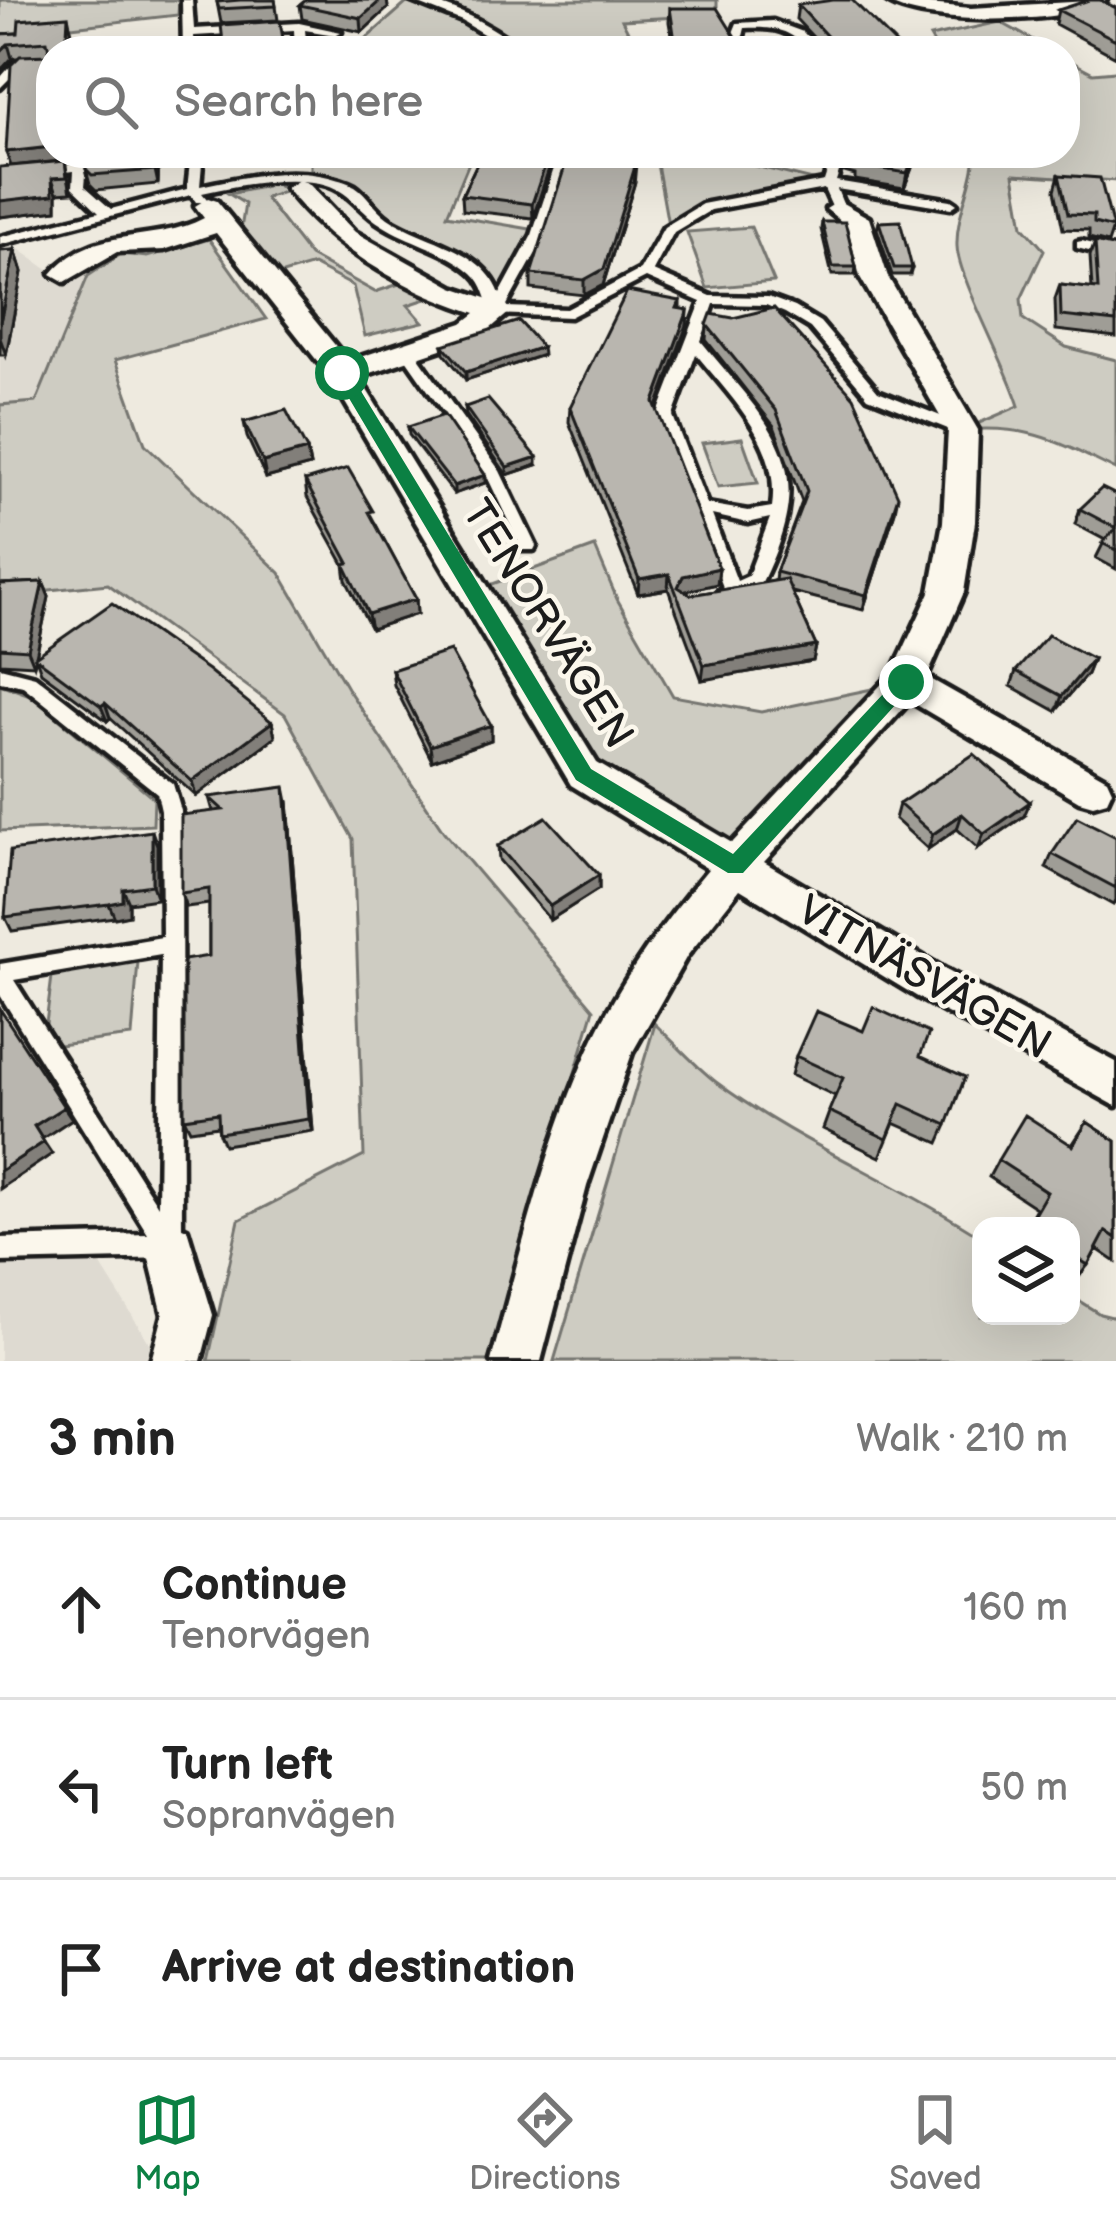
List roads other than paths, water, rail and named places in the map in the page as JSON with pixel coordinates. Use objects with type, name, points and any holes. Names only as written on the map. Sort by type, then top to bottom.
[{"type":"street","points":[[896,0],[926,11],[974,18],[1094,0]]},
{"type":"street","points":[[295,183],[346,238],[443,293],[496,311]]},
{"type":"street","points":[[516,1361],[565,1186],[612,1046],[672,944],[735,866],[906,682],[947,592],[959,522],[963,430],[874,277],[860,224],[834,196]]},
{"type":"street","points":[[65,274],[91,252],[119,241],[181,239],[207,206]]},
{"type":"street","name":"TENORVÄGEN","points":[[207,206],[342,373],[584,774],[735,866]]},
{"type":"street","points":[[342,373],[473,329],[496,311]]},
{"type":"street","points":[[906,682],[1094,790]]},
{"type":"street","name":"VITNÄSVÄGEN","points":[[735,866],[1116,1085]]},
{"type":"street","points":[[170,1246],[188,1315],[176,1361]]},
{"type":"lane","points":[[187,0],[188,36]]},
{"type":"lane","points":[[414,0],[466,19],[494,36]]},
{"type":"lane","points":[[737,36],[741,25],[773,23],[794,28],[801,36]]},
{"type":"lane","points":[[188,33],[298,26],[335,32]]},
{"type":"lane","points":[[298,26],[299,36]]},
{"type":"lane","points":[[0,86],[19,63],[36,63]]},
{"type":"lane","points":[[0,176],[40,168]]},
{"type":"lane","points":[[80,168],[79,187],[109,214]]},
{"type":"lane","points":[[200,168],[207,206]]},
{"type":"lane","points":[[560,168],[539,235],[496,311],[570,313],[646,273],[669,230],[707,207],[834,196],[951,204]]},
{"type":"lane","points":[[834,196],[837,168]]},
{"type":"lane","points":[[0,241],[109,214],[207,206],[295,183]]},
{"type":"lane","points":[[1082,245],[1116,254]]},
{"type":"lane","points":[[646,273],[710,301],[768,302],[790,310],[815,325],[873,394],[963,430]]},
{"type":"lane","points":[[710,301],[665,416],[734,591]]},
{"type":"lane","points":[[694,342],[755,419],[783,481],[755,580],[711,596]]},
{"type":"lane","name":"TENORVÄGEN","points":[[406,349],[492,471],[528,547]]},
{"type":"lane","points":[[702,508],[748,517],[778,511]]},
{"type":"lane","points":[[0,674],[28,681],[166,789],[171,811],[170,1246]]},
{"type":"lane","points":[[170,1246],[0,974],[172,944]]},
{"type":"lane","points":[[0,1250],[88,1244],[170,1246]]}]
